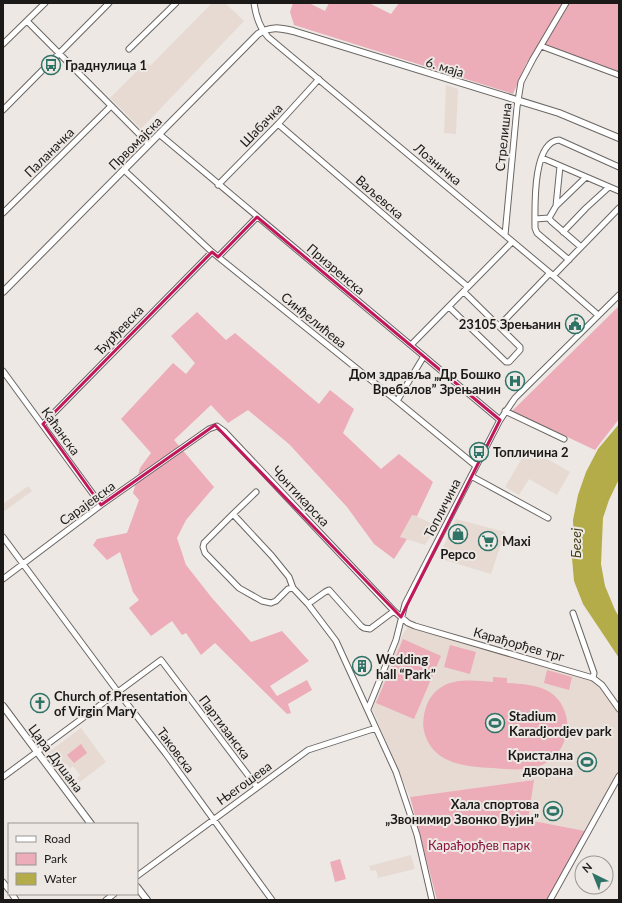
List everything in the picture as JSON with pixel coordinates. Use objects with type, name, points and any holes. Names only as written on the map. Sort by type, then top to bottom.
[{"type":"street","points":[[3,44],[44,3]]},
{"type":"street","points":[[3,110],[109,3]]},
{"type":"street","points":[[129,49],[176,3]]},
{"type":"street","points":[[254,3],[257,20],[263,31]]},
{"type":"street","name":"Стрелишна","points":[[505,235],[518,100],[524,75],[566,3]]},
{"type":"street","points":[[27,21],[149,144]]},
{"type":"street","name":"6. маја","points":[[263,31],[275,28],[293,31],[559,113],[619,138]]},
{"type":"street","name":"Лозничка","points":[[263,31],[268,37],[552,274],[598,315]]},
{"type":"street","name":"Првомајска","points":[[3,291],[258,34],[263,31]]},
{"type":"street","points":[[541,46],[619,76]]},
{"type":"street","name":"Шабачка","points":[[218,185],[278,124],[319,79]]},
{"type":"street","name":"Паланачка","points":[[3,213],[111,106]]},
{"type":"street","name":"Ваљевска","points":[[278,124],[468,287]]},
{"type":"street","name":"Призренска","points":[[159,134],[500,420]]},
{"type":"street","points":[[569,260],[537,233],[535,219],[538,170],[542,158],[550,145],[559,140],[619,168]]},
{"type":"street","points":[[542,158],[619,191]]},
{"type":"street","points":[[556,206],[560,166]]},
{"type":"street","name":"Синђелићева","points":[[124,170],[212,252],[476,466]]},
{"type":"street","points":[[549,218],[556,206],[586,177]]},
{"type":"street","points":[[563,232],[609,187]]},
{"type":"street","points":[[499,326],[552,274],[569,260],[619,208]]},
{"type":"street","points":[[218,257],[257,217]]},
{"type":"street","points":[[535,219],[549,218]]},
{"type":"street","points":[[549,218],[550,221],[581,247]]},
{"type":"street","points":[[411,345],[512,242]]},
{"type":"street","name":"Ђурђевска","points":[[43,424],[212,252]]},
{"type":"street","points":[[449,306],[506,362],[509,362],[520,350],[520,347],[464,292]]},
{"type":"street","name":"Топличина","points":[[401,617],[405,604],[505,411],[520,394],[619,295]]},
{"type":"street","points":[[397,401],[424,356]]},
{"type":"street","name":"Каћанска","points":[[3,370],[101,505]]},
{"type":"street","points":[[505,411],[564,439]]},
{"type":"street","name":"Чонтикарска","points":[[185,446],[212,427],[217,426],[220,428],[394,611]]},
{"type":"street","name":"Сарајевска","points":[[3,579],[101,505],[185,446]]},
{"type":"street","points":[[471,476],[548,518]]},
{"type":"street","points":[[256,492],[206,540],[203,547],[205,553],[239,588],[262,601],[271,603],[276,601],[288,589],[293,588]]},
{"type":"street","points":[[233,514],[272,556],[289,577],[293,588],[308,604],[336,641],[396,772],[417,835],[431,900]]},
{"type":"street","name":"Таковска","points":[[3,537],[214,819],[272,900]]},
{"type":"street","points":[[308,604],[329,590],[361,626],[366,629],[370,628],[394,611]]},
{"type":"street","name":"Карађорђев трг","points":[[394,611],[408,623],[415,626],[593,678],[602,685],[619,709]]},
{"type":"street","points":[[573,613],[594,673],[593,678]]},
{"type":"street","points":[[368,709],[396,640],[401,617]]},
{"type":"street","name":"Партизанска","points":[[118,692],[161,660],[257,787]]},
{"type":"street","points":[[3,777],[118,692]]},
{"type":"street","name":"Цара Душана","points":[[3,706],[90,823]]},
{"type":"street","name":"Његошева","points":[[138,875],[308,750],[376,728]]},
{"type":"street","points":[[550,900],[619,776]]},
{"type":"street","points":[[138,888],[147,900]]},
{"type":"highlighted area","points":[[257,217],[500,420],[401,617],[215,425],[101,505],[43,424],[212,252],[218,257]]},
{"type":"shaded area","points":[[212,3],[225,3],[244,21],[141,129],[110,98],[146,62],[150,66]]},
{"type":"shaded area","points":[[446,85],[458,89],[456,134],[444,133]]},
{"type":"shaded area","points":[[528,448],[570,472],[557,495],[529,479],[519,495],[505,487]]},
{"type":"shaded area","points":[[28,486],[32,491],[3,512],[3,504]]},
{"type":"shaded area","points":[[412,514],[437,526],[425,545],[400,537]]},
{"type":"shaded area","points":[[456,519],[505,532],[491,574],[438,558]]},
{"type":"shaded area","points":[[409,625],[605,684],[619,702],[619,776],[585,831],[528,820],[533,780],[410,797],[371,706],[402,636]]},
{"type":"shaded area","points":[[81,728],[106,762],[80,782],[77,778],[80,775],[73,766],[70,769],[67,764],[58,771],[46,754]]},
{"type":"shaded area","points":[[411,855],[415,869],[378,878],[376,870],[371,871],[369,866]]},
{"type":"green space","points":[[293,3],[309,3],[325,11],[329,3],[369,3],[391,14],[399,3],[562,3],[537,49],[526,64],[513,94],[294,25],[290,12]]},
{"type":"green space","points":[[570,3],[619,3],[619,73],[544,46]]},
{"type":"green space","points":[[619,306],[619,419],[595,450],[512,411]]},
{"type":"green space","points":[[197,312],[226,340],[235,333],[319,404],[330,390],[354,409],[343,433],[381,469],[399,454],[433,482],[417,516],[412,515],[400,537],[407,539],[394,559],[374,544],[347,507],[289,444],[248,410],[228,423],[211,405],[174,440],[214,487],[186,520],[177,538],[186,565],[212,598],[251,642],[282,631],[309,661],[270,686],[277,696],[307,680],[312,690],[288,704],[291,713],[287,714],[215,643],[201,655],[186,633],[182,635],[172,621],[151,636],[129,608],[139,600],[133,592],[120,552],[107,560],[93,545],[97,539],[127,533],[139,500],[133,493],[140,468],[151,453],[121,419],[173,363],[186,374],[195,363],[171,336]]},
{"type":"green space","points":[[403,639],[441,656],[414,719],[376,703]]},
{"type":"green space","points":[[450,645],[476,652],[470,674],[444,667]]},
{"type":"green space","points":[[547,670],[572,677],[569,690],[544,683]]},
{"type":"green space","name":"Stadium Karadjordjev park","points":[[493,677],[507,678],[507,683],[533,686],[549,691],[561,703],[567,721],[565,738],[557,753],[544,764],[525,769],[461,765],[442,757],[434,751],[428,742],[424,731],[424,716],[428,702],[434,694],[448,684],[465,681],[493,682]]},
{"type":"green space","points":[[81,744],[87,753],[74,763],[67,755]]},
{"type":"green space","name":"Карађорђев парк","points":[[534,780],[528,820],[585,831],[547,900],[437,900],[410,797]]},
{"type":"green space","points":[[340,859],[346,879],[335,882],[330,862]]},
{"type":"water","name":"Бегеј","points":[[619,424],[619,479],[609,500],[603,518],[601,564],[605,586],[619,617],[619,658],[583,604],[574,581],[572,558],[574,548],[573,520],[578,495],[586,472],[598,449]]},
{"type":"place","name":"Граднулица 1","points":[[51,65]]},
{"type":"place","name":"23105 Зрењанин","points":[[575,324]]},
{"type":"place","name":"Дом здравља „Др Бошко Вребалов” Зрењанин","points":[[515,381]]},
{"type":"place","name":"Топличина 2","points":[[479,452]]},
{"type":"place","name":"Pepco","points":[[458,534]]},
{"type":"place","name":"Maxi","points":[[488,541]]},
{"type":"place","name":"Wedding hall “Park”","points":[[362,666]]},
{"type":"place","name":"Church of Presentation of Virgin Mary","points":[[40,703]]},
{"type":"place","name":"Stadium Karadjordjev park","points":[[495,723]]},
{"type":"place","name":"Кристална дворана","points":[[587,762]]},
{"type":"place","name":"Хала спортова „Звонимир Звонко Вујин”","points":[[553,811]]}]
